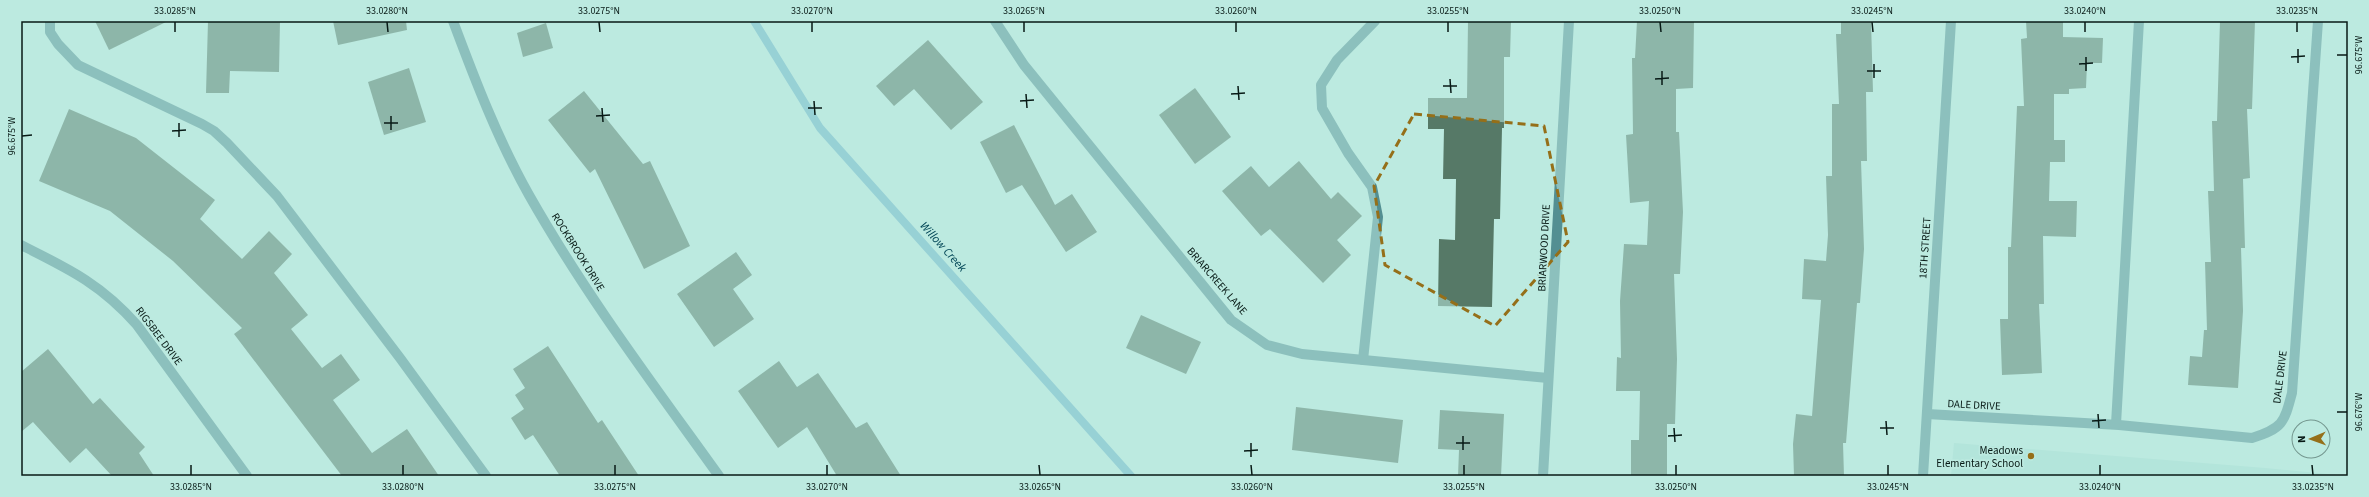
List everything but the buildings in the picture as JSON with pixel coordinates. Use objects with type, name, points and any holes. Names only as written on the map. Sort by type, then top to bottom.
[{"type":"street","points":[[50,21],[50,32],[58,44],[78,65],[214,131],[227,142],[277,196],[486,476]]},
{"type":"street","name":"ROCKBROOK DRIVE","points":[[453,21],[482,100],[529,194],[584,287],[719,476]]},
{"type":"street","name":"BRIARCREEK LANE","points":[[995,21],[1024,65],[1232,320],[1267,345],[1302,354],[1548,378]]},
{"type":"street","points":[[1363,360],[1378,217],[1372,187],[1348,153],[1322,108],[1321,85],[1337,60],[1376,21]]},
{"type":"street","name":"BRIARWOOD DRIVE","points":[[1543,476],[1569,21]]},
{"type":"street","name":"18TH STREET","points":[[1923,476],[1951,21]]},
{"type":"street","points":[[2116,424],[2139,21]]},
{"type":"street","name":"DALE DRIVE","points":[[1927,414],[2116,424],[2252,438],[2273,431],[2286,417],[2292,393],[2318,21]]},
{"type":"street","name":"RIGSBEE DRIVE","points":[[21,245],[72,270],[118,303],[137,326],[247,476]]},
{"type":"highlighted area","points":[[1414,114],[1544,126],[1568,242],[1495,326],[1385,265],[1374,186]]},
{"type":"shaded area","name":"Meadows Elementary School","points":[[1954,443],[2265,468],[2348,476],[1951,476]]},
{"type":"waterway","name":"Willow Creek","points":[[754,21],[820,128],[1131,476]]},
{"type":"place","name":"Meadows Elementary School","points":[[2031,456]]}]
